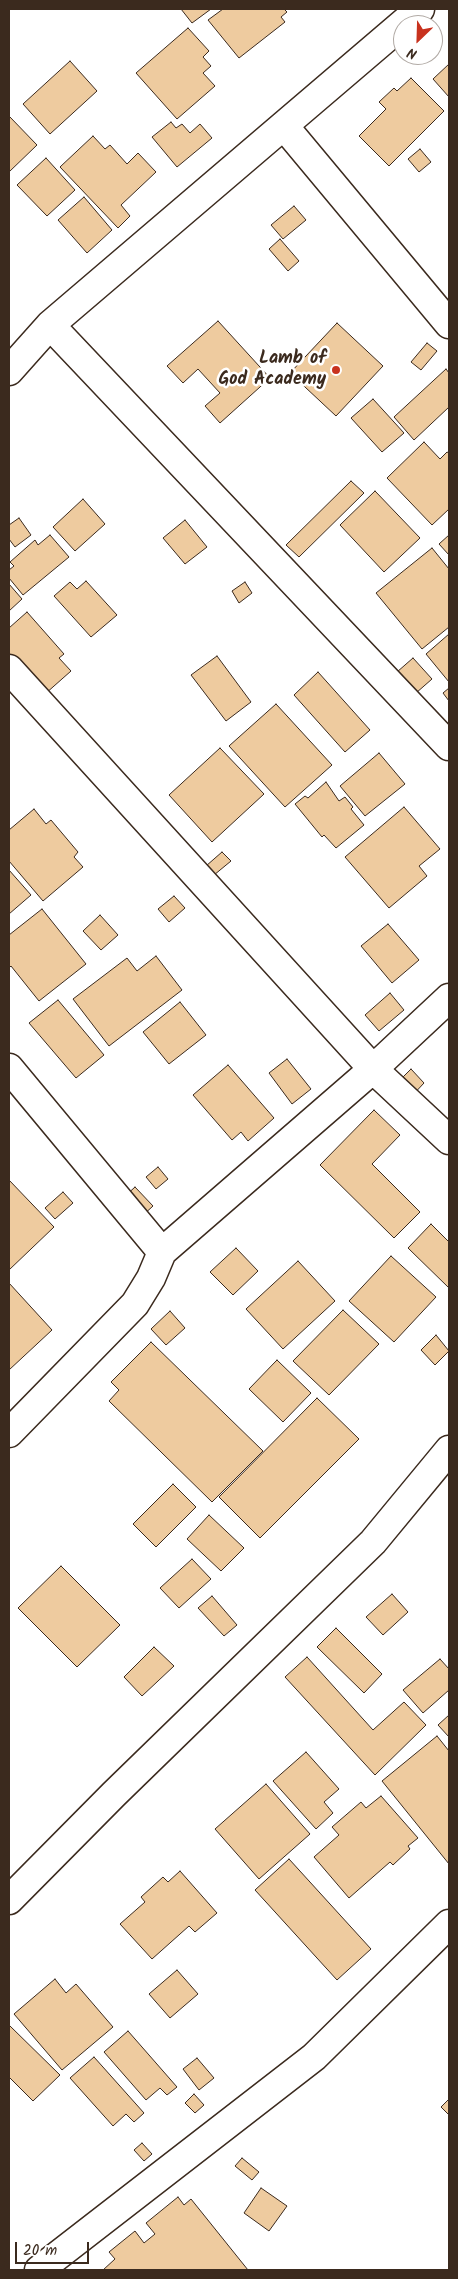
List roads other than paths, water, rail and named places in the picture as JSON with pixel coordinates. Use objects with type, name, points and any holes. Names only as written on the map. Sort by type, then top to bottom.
[{"type":"street","points":[[9,371],[50,325],[420,9]]},
{"type":"street","points":[[284,126],[449,324]]},
{"type":"street","points":[[50,325],[449,746]]},
{"type":"street","points":[[9,669],[373,1069],[449,1140]]},
{"type":"street","points":[[9,1433],[135,1304],[151,1278],[162,1252],[373,1069],[449,998]]},
{"type":"street","points":[[9,1068],[162,1252]]},
{"type":"street","points":[[9,1900],[114,1794],[373,1542],[449,1450]]},
{"type":"street","points":[[39,2270],[314,2057],[449,1924]]},
{"type":"place","name":"Lamb of God Academy","points":[[336,370]]}]
